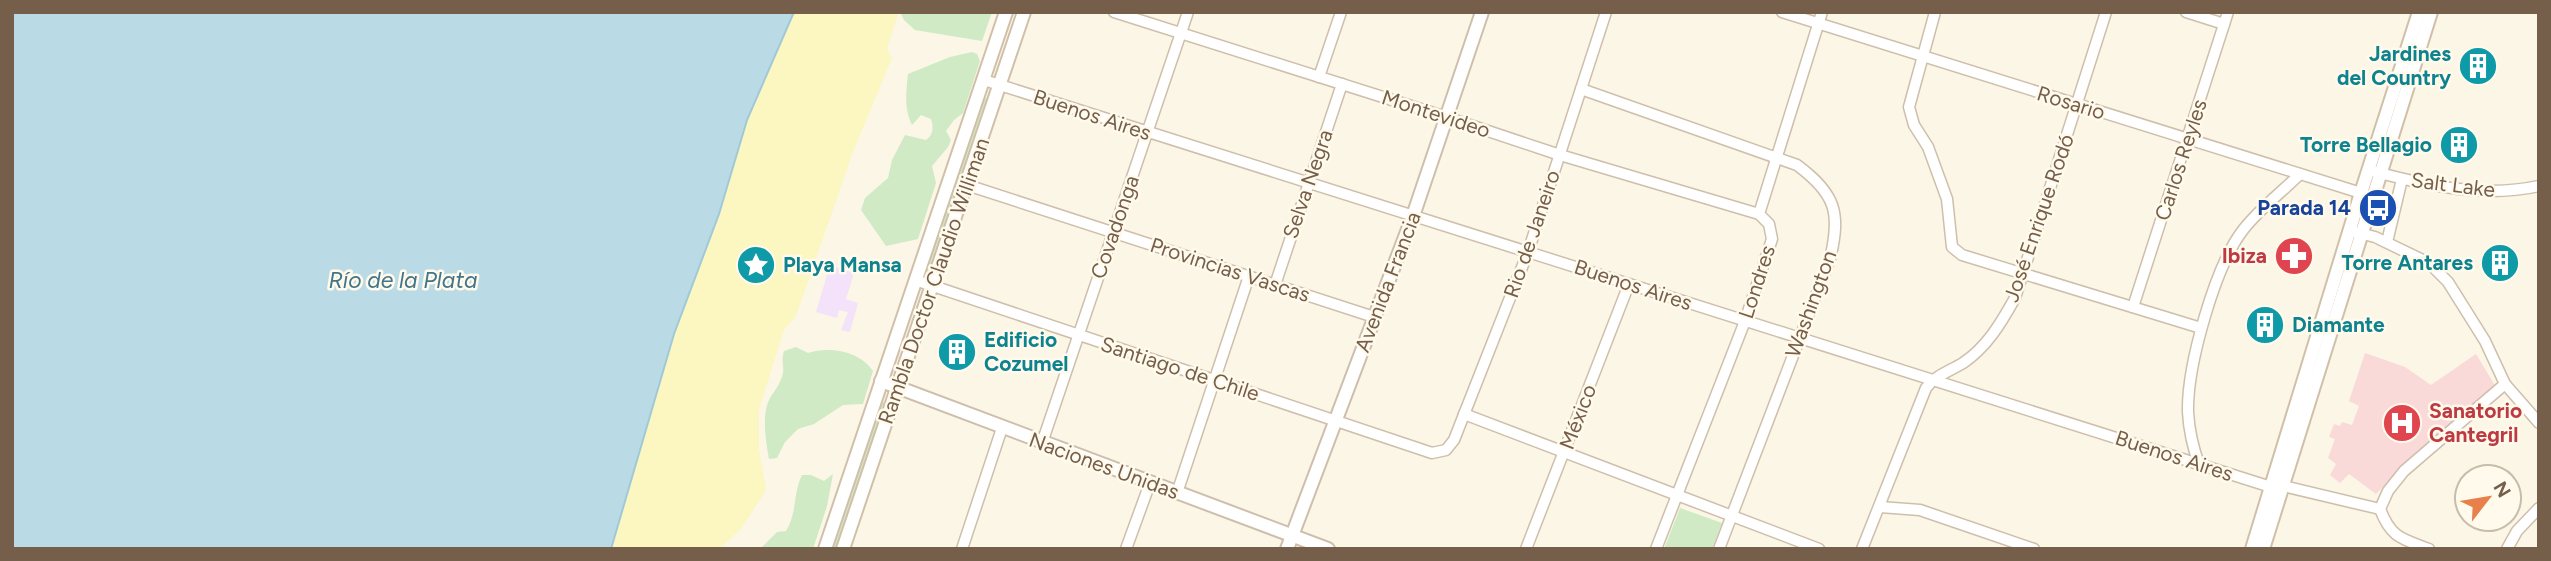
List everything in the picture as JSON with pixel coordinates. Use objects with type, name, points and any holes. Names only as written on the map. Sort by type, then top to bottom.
[{"type":"main road","name":"Rambla Doctor Claudio Williman","points":[[825,549],[1006,12]]},
{"type":"main road","name":"Rambla Doctor Claudio Williman","points":[[843,549],[1024,12]]},
{"type":"main road","name":"Avenida Francia","points":[[1287,549],[1413,216],[1482,12]]},
{"type":"main road","points":[[2263,549],[2277,487],[2375,171],[2419,12]]},
{"type":"main road","points":[[2356,232],[2361,193],[2375,171],[2431,12]]},
{"type":"main road","name":"Naciones Unidas","points":[[881,382],[1328,549]]},
{"type":"main road","points":[[2252,549],[2277,487]]},
{"type":"street","name":"Montevideo","points":[[1114,12],[1560,155],[1759,214]]},
{"type":"street","name":"Covadonga","points":[[1042,443],[1188,12]]},
{"type":"street","points":[[1319,77],[1341,12]]},
{"type":"street","name":"Rio de Janeiro","points":[[1446,450],[1454,440],[1528,252],[1606,12]]},
{"type":"street","name":"Rosario","points":[[1782,12],[2361,193]]},
{"type":"street","name":"Londres","points":[[1656,549],[1745,321],[1772,239],[1769,224],[1759,214],[1822,12]]},
{"type":"street","points":[[1935,12],[1909,107],[1914,125],[1928,147],[1947,199],[1952,247],[1962,255],[2201,328]]},
{"type":"street","name":"José Enrique Rodó","points":[[1932,380],[1963,363],[1978,351],[2000,326],[2015,298],[2106,12]]},
{"type":"street","points":[[2186,12],[2224,24]]},
{"type":"street","name":"Carlos Reyles","points":[[2133,307],[2228,12]]},
{"type":"street","name":"Buenos Aires","points":[[984,80],[2199,464],[2277,487],[2380,509]]},
{"type":"street","name":"Selva Negra","points":[[1275,285],[1342,84]]},
{"type":"street","name":"Washington","points":[[1581,89],[1797,165],[1817,180],[1831,202],[1837,229],[1829,259],[1719,549]]},
{"type":"street","name":"Salt Lake","points":[[2375,171],[2467,191],[2510,191],[2539,186]]},
{"type":"street","points":[[2199,464],[2188,411],[2201,328],[2230,250],[2249,223],[2300,174]]},
{"type":"street","points":[[2387,242],[2402,179]]},
{"type":"street","name":"Provincias Vascas","points":[[967,185],[1374,317]]},
{"type":"street","points":[[2356,232],[2387,242],[2429,262],[2448,282],[2485,341],[2505,384],[2539,423]]},
{"type":"street","points":[[1177,493],[1250,276]]},
{"type":"street","name":"Santiago de Chile","points":[[915,280],[1432,453],[1446,450]]},
{"type":"street","name":"México","points":[[1526,549],[1629,284]]},
{"type":"street","points":[[1862,549],[1932,380]]},
{"type":"street","points":[[2430,549],[2394,535],[2386,525],[2380,509],[2388,491],[2404,471],[2505,384]]},
{"type":"street","points":[[1464,414],[1819,549]]},
{"type":"street","points":[[962,549],[1002,428]]},
{"type":"street","points":[[1126,549],[1150,483]]},
{"type":"street","points":[[1880,507],[1920,510],[2034,549]]},
{"type":"street","points":[[2507,549],[2517,531],[2539,508]]},
{"type":"shaded area","points":[[830,265],[854,273],[846,299],[858,303],[850,332],[841,330],[848,312],[839,310],[837,318],[816,312]]},
{"type":"shaded area","name":"Sanatorio Cantegril","points":[[2365,353],[2405,367],[2431,385],[2476,354],[2497,389],[2435,435],[2376,494],[2349,474],[2340,483],[2330,475],[2336,464],[2328,458],[2335,439],[2329,437],[2334,424],[2340,426],[2342,422],[2352,425],[2359,406],[2349,401]]},
{"type":"green space","points":[[900,12],[992,12],[982,41],[915,30]]},
{"type":"green space","points":[[972,52],[977,54],[980,61],[963,113],[946,131],[951,140],[948,147],[932,166],[936,183],[918,239],[886,246],[861,210],[865,198],[888,178],[892,160],[905,135],[926,140],[932,131],[931,119],[921,115],[912,125],[909,119],[906,100],[908,74],[950,57]]},
{"type":"green space","points":[[988,96],[930,277],[927,278],[923,273],[982,102]]},
{"type":"green space","points":[[796,347],[808,353],[825,350],[843,352],[860,359],[873,371],[863,404],[843,405],[814,424],[798,429],[785,442],[777,458],[769,459],[765,428],[767,405],[782,377],[784,351]]},
{"type":"green space","points":[[880,403],[887,404],[838,549],[830,549]]},
{"type":"green space","points":[[833,474],[827,506],[813,549],[760,549],[777,532],[786,531],[792,518],[802,475],[811,475],[824,481]]},
{"type":"green space","points":[[1680,508],[1722,523],[1712,549],[1664,549]]},
{"type":"sand","name":"Playa Mansa","points":[[794,12],[899,12],[887,48],[892,58],[853,152],[796,316],[784,330],[759,409],[759,449],[766,490],[741,529],[719,549],[611,549],[674,334],[719,214],[747,120]]},
{"type":"water","name":"Río de la Plata","points":[[12,12],[794,12],[747,120],[719,214],[674,334],[611,549],[12,549]]},
{"type":"place","name":"Jardines del Country","points":[[2478,66]]},
{"type":"place","name":"Torre Bellagio","points":[[2459,145]]},
{"type":"place","name":"Parada 14","points":[[2378,208]]},
{"type":"place","name":"Ibiza","points":[[2294,256]]},
{"type":"place","name":"Torre Antares","points":[[2500,263]]},
{"type":"place","name":"Playa Mansa","points":[[756,265]]},
{"type":"place","name":"Diamante","points":[[2265,325]]},
{"type":"place","name":"Edificio Cozumel","points":[[957,352]]},
{"type":"place","name":"Sanatorio Cantegril","points":[[2402,423]]}]
